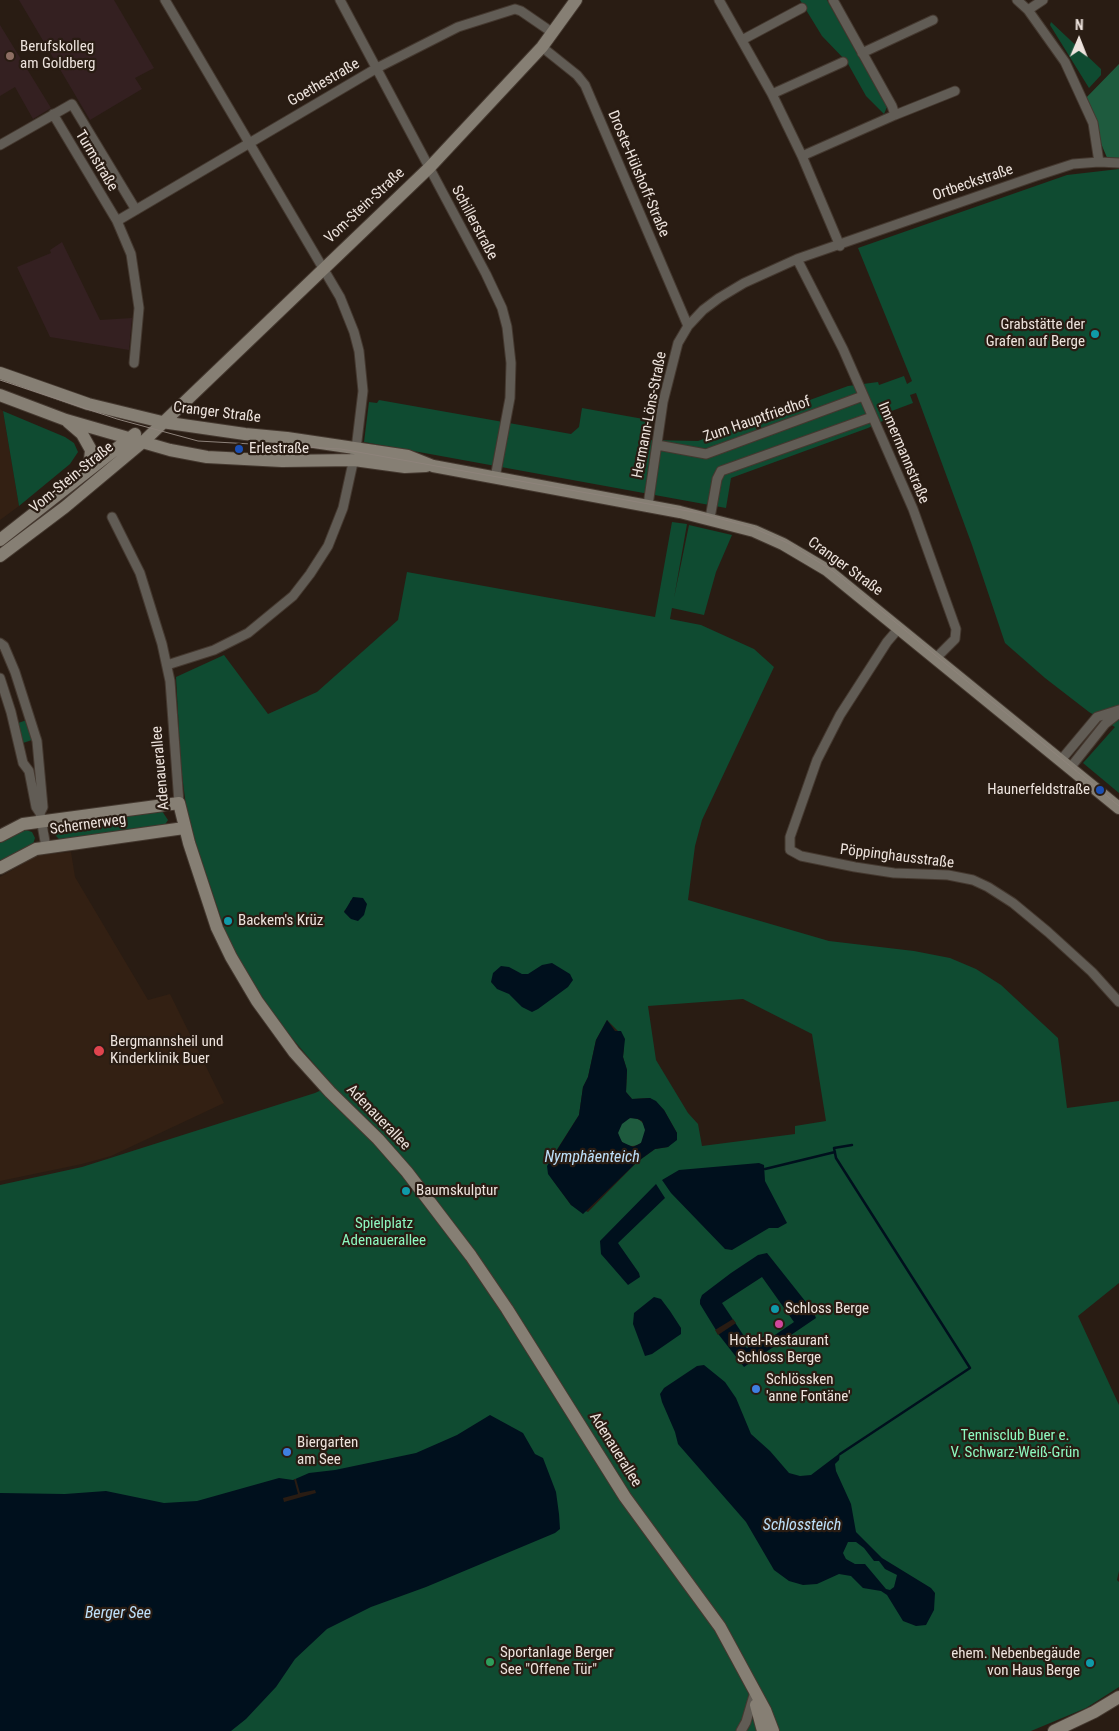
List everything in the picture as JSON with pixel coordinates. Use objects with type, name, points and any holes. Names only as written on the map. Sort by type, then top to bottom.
[{"type":"main road","name":"Vom-Stein-Straße","points":[[0,556],[64,507],[144,441],[429,168],[542,47],[576,0]]},
{"type":"main road","name":"Cranger Straße","points":[[0,373],[88,404],[162,422],[355,454],[408,456],[433,466],[648,505],[710,518],[754,531],[805,556],[835,576],[1119,808]]},
{"type":"main road","name":"Cranger Straße","points":[[0,395],[66,420],[170,450],[207,457],[282,461],[355,454]]},
{"type":"main road","points":[[66,420],[82,434],[91,450],[90,460],[84,473]]},
{"type":"main road","name":"Vom-Stein-Straße","points":[[0,540],[129,437],[162,422]]},
{"type":"main road","name":"Schernerweg","points":[[0,836],[23,824],[40,818],[179,803]]},
{"type":"main road","name":"Adenauerallee","points":[[179,803],[184,828],[217,928],[257,1002],[294,1052],[330,1092],[378,1139],[401,1166],[471,1256],[507,1309],[625,1497],[720,1628],[753,1692],[765,1710],[772,1731]]},
{"type":"main road","name":"Schernerweg","points":[[0,868],[36,849],[184,828]]},
{"type":"main road","name":"Adenauerallee","points":[[753,1692],[762,1731]]},
{"type":"main road","points":[[1054,1731],[1094,1712],[1119,1697]]},
{"type":"main road","points":[[1077,1731],[1119,1707]]},
{"type":"street","points":[[165,0],[347,312],[359,351],[363,391],[355,454],[337,528],[328,546],[301,586],[278,610],[256,628],[231,642],[197,657],[167,665]]},
{"type":"street","name":"Schillerstraße","points":[[340,0],[486,274],[502,308],[508,327],[511,364],[510,398],[494,478]]},
{"type":"street","points":[[719,0],[772,94],[802,156],[840,246]]},
{"type":"street","points":[[833,0],[895,115]]},
{"type":"street","points":[[1017,0],[1028,10],[1065,62],[1093,123],[1099,162]]},
{"type":"street","points":[[1028,10],[1043,0]]},
{"type":"street","points":[[742,40],[802,8]]},
{"type":"street","name":"Goethestraße","points":[[117,221],[377,68],[458,27],[510,10],[521,11],[553,33]]},
{"type":"street","points":[[862,53],[933,20]]},
{"type":"street","name":"Droste-Hülshoff-Straße","points":[[542,47],[585,85],[688,326]]},
{"type":"street","points":[[772,94],[843,62]]},
{"type":"street","points":[[802,156],[895,115],[955,92]]},
{"type":"street","name":"Turmstraße","points":[[134,362],[139,323],[136,282],[131,254],[117,221],[53,114],[72,104],[136,210]]},
{"type":"street","points":[[0,145],[53,114]]},
{"type":"street","name":"Ortbeckstraße","points":[[840,246],[1073,164],[1119,163]]},
{"type":"street","name":"Hermann-Löns-Straße","points":[[648,505],[670,368],[678,343],[688,326],[703,310],[744,283],[797,259],[840,246]]},
{"type":"street","name":"Immermannstraße","points":[[797,259],[843,349],[913,509],[956,629],[955,639],[936,658]]},
{"type":"street","name":"Zum Hauptfriedhof","points":[[657,445],[706,454],[863,396]]},
{"type":"street","points":[[710,518],[717,479],[721,471],[872,417]]},
{"type":"street","name":"Adenauerallee","points":[[112,517],[140,573],[157,622],[167,665],[179,803]]},
{"type":"street","name":"Pöppinghausstraße","points":[[898,628],[840,715],[817,760],[790,837],[790,850],[800,856],[827,862],[894,873],[948,875],[972,880],[988,887],[1013,903],[1048,932],[1092,972],[1119,1002]]},
{"type":"street","points":[[1,646],[16,672],[38,748],[43,807],[40,818]]},
{"type":"street","points":[[0,678],[11,712],[23,763],[29,771],[46,847]]},
{"type":"street","points":[[11,712],[26,707]]},
{"type":"street","points":[[1066,764],[1119,712]]},
{"type":"street","points":[[29,771],[39,769]]},
{"type":"street","points":[[741,1731],[753,1692]]},
{"type":"shaded area","name":"Berufskolleg am Goldberg","points":[[19,0],[114,0],[154,68],[135,78],[142,89],[90,120]]},
{"type":"shaded area","name":"Berufskolleg am Goldberg","points":[[0,25],[51,108],[33,119],[15,87],[0,96]]},
{"type":"shaded area","points":[[62,242],[100,320],[132,318],[129,350],[50,337],[17,267],[51,253],[50,250]]},
{"type":"shaded area","points":[[0,409],[3,411],[19,506],[0,520]]},
{"type":"shaded area","name":"Bergmannsheil und Kinderklinik Buer","points":[[71,852],[75,877],[148,1000],[170,994],[224,1103],[111,1156],[0,1181],[0,877],[38,855]]},
{"type":"green space","points":[[800,0],[827,0],[887,107],[884,114],[866,96],[847,62],[822,36]]},
{"type":"green space","points":[[1051,22],[1101,69],[1101,75],[1089,88],[1050,25]]},
{"type":"green space","points":[[1119,64],[1119,160],[1108,160],[1083,101]]},
{"type":"green space","points":[[1119,169],[1119,793],[1083,763],[1115,727],[1089,712],[1045,678],[1005,643],[972,545],[916,393],[910,395],[913,403],[889,412],[890,416],[887,419],[868,428],[731,478],[726,508],[364,442],[369,402],[377,403],[379,400],[571,434],[579,427],[582,408],[649,420],[647,440],[698,441],[848,386],[878,382],[879,385],[904,376],[907,384],[912,381],[858,248],[1067,175]]},
{"type":"green space","points":[[3,411],[65,437],[74,443],[78,452],[70,464],[19,506]]},
{"type":"green space","points":[[672,522],[687,524],[674,598],[689,525],[732,535],[716,572],[704,615],[672,608],[670,619],[701,625],[754,649],[774,667],[702,820],[695,846],[688,900],[829,941],[914,951],[950,958],[976,969],[1001,985],[1058,1038],[1067,1108],[1119,1101],[1119,1283],[1078,1316],[1119,1405],[1119,1571],[1117,1580],[1119,1582],[1119,1687],[1086,1708],[1031,1731],[0,1731],[0,1185],[82,1167],[315,1093],[332,1085],[280,1024],[244,969],[228,939],[195,841],[186,806],[181,767],[176,677],[224,655],[268,714],[317,692],[398,620],[407,572],[655,617]],"holes":[[[358,898],[350,918],[344,911],[350,906],[350,901]],[[743,999],[812,1034],[826,1121],[795,1126],[795,1134],[702,1146],[698,1124],[688,1113],[656,1060],[648,1006]],[[607,1020],[618,1031],[624,1047],[623,1057],[627,1070],[626,1092],[632,1099],[650,1098],[664,1110],[677,1133],[668,1147],[655,1149],[637,1162],[588,1212],[571,1205],[552,1179],[549,1162],[579,1115],[583,1087],[588,1077],[596,1040]]]},
{"type":"green space","points":[[27,720],[32,740],[23,743],[18,723]]},
{"type":"green space","points":[[162,811],[168,820],[164,826],[60,840],[54,834],[57,825]]},
{"type":"green space","points":[[23,829],[32,832],[35,838],[33,844],[0,863],[0,842]]},
{"type":"green space","points":[[632,1118],[642,1122],[646,1132],[642,1142],[632,1146],[622,1142],[618,1132],[622,1122]]},
{"type":"water","points":[[353,897],[363,898],[367,904],[364,915],[358,921],[351,919],[344,912]]},
{"type":"water","points":[[552,963],[570,974],[573,980],[568,987],[532,1012],[522,1007],[509,994],[497,989],[491,982],[493,973],[501,966],[509,967],[522,974],[528,974],[542,965]]},
{"type":"water","name":"Nymphäenteich","points":[[607,1020],[615,1031],[621,1031],[625,1039],[623,1057],[627,1070],[626,1092],[632,1099],[650,1098],[656,1101],[664,1110],[677,1133],[677,1140],[668,1147],[655,1149],[637,1162],[583,1214],[571,1205],[548,1174],[547,1166],[579,1115],[583,1087],[588,1077],[596,1040]],"holes":[[[630,1118],[642,1121],[645,1130],[641,1143],[633,1147],[622,1142],[618,1133],[622,1124]]]},
{"type":"water","points":[[759,1163],[764,1165],[765,1181],[787,1223],[778,1228],[769,1228],[732,1250],[725,1249],[671,1193],[662,1180],[679,1170]]},
{"type":"water","points":[[656,1184],[665,1198],[618,1243],[640,1277],[628,1285],[601,1254],[600,1241]]},
{"type":"water","points":[[767,1253],[813,1311],[816,1318],[744,1367],[719,1335],[700,1304],[700,1300],[702,1295],[758,1255]],"holes":[[[762,1277],[794,1322],[772,1337],[766,1335],[747,1348],[743,1344],[746,1339],[722,1303]]]},
{"type":"water","points":[[654,1297],[661,1299],[670,1311],[681,1328],[681,1334],[652,1354],[645,1356],[633,1324],[634,1313]]},
{"type":"water","name":"Schlossteich","points":[[704,1365],[725,1382],[736,1398],[751,1434],[770,1451],[789,1473],[800,1476],[811,1475],[840,1453],[839,1460],[835,1464],[836,1471],[851,1504],[856,1532],[882,1558],[931,1588],[935,1593],[934,1610],[926,1625],[916,1626],[903,1621],[887,1595],[881,1591],[863,1588],[851,1576],[839,1574],[817,1584],[803,1585],[789,1581],[774,1570],[746,1522],[678,1444],[662,1402],[660,1394],[664,1388],[697,1366]],"holes":[[[848,1542],[856,1542],[864,1548],[874,1561],[879,1561],[885,1569],[897,1575],[894,1587],[890,1590],[886,1589],[865,1564],[855,1564],[846,1559],[843,1553]]]},
{"type":"water","name":"Berger See","points":[[490,1415],[523,1433],[535,1454],[543,1458],[556,1492],[560,1529],[555,1533],[426,1587],[371,1607],[327,1629],[295,1659],[276,1687],[246,1719],[231,1731],[0,1731],[0,1493],[65,1494],[106,1491],[164,1503],[197,1501],[279,1478],[293,1480],[309,1473],[335,1470],[416,1453],[457,1435]]},
{"type":"pier","points":[[733,1319],[736,1323],[718,1335],[715,1330]]},
{"type":"pier","points":[[294,1479],[296,1479],[300,1493],[315,1490],[316,1493],[284,1502],[283,1498],[298,1494]]},
{"type":"waterway","points":[[840,1454],[970,1368],[836,1158],[834,1148],[852,1145]]},
{"type":"waterway","points":[[765,1169],[835,1152]]},
{"type":"tram line","points":[[0,380],[117,419],[198,441],[341,449],[699,513],[751,527],[788,543],[833,571],[1119,806]]},
{"type":"place","name":"Berufskolleg am Goldberg","points":[[10,56]]},
{"type":"place","name":"Grabstätte der Grafen auf Berge","points":[[1095,334]]},
{"type":"place","name":"Erlestraße","points":[[239,449]]},
{"type":"place","name":"Haunerfeldstraße","points":[[1100,790]]},
{"type":"place","name":"Backem's Krüz","points":[[228,921]]},
{"type":"place","name":"Bergmannsheil und Kinderklinik Buer","points":[[99,1051]]},
{"type":"place","name":"Baumskulptur","points":[[406,1191]]},
{"type":"place","name":"Schloss Berge","points":[[775,1309]]},
{"type":"place","name":"Hotel-Restaurant Schloss Berge","points":[[779,1324]]},
{"type":"place","name":"Schlössken 'anne Fontäne'","points":[[756,1389]]},
{"type":"place","name":"Biergarten am See","points":[[287,1452]]},
{"type":"place","name":"Sportanlage Berger See \"Offene Tür\"","points":[[490,1662]]},
{"type":"place","name":"ehem. Nebenbegäude von Haus Berge","points":[[1090,1663]]},
{"type":"park label","name":"Spielplatz Adenauerallee","points":[[384,1232]]},
{"type":"park label","name":"Tennisclub Buer e. V. Schwarz-Weiß-Grün","points":[[1015,1444]]}]
